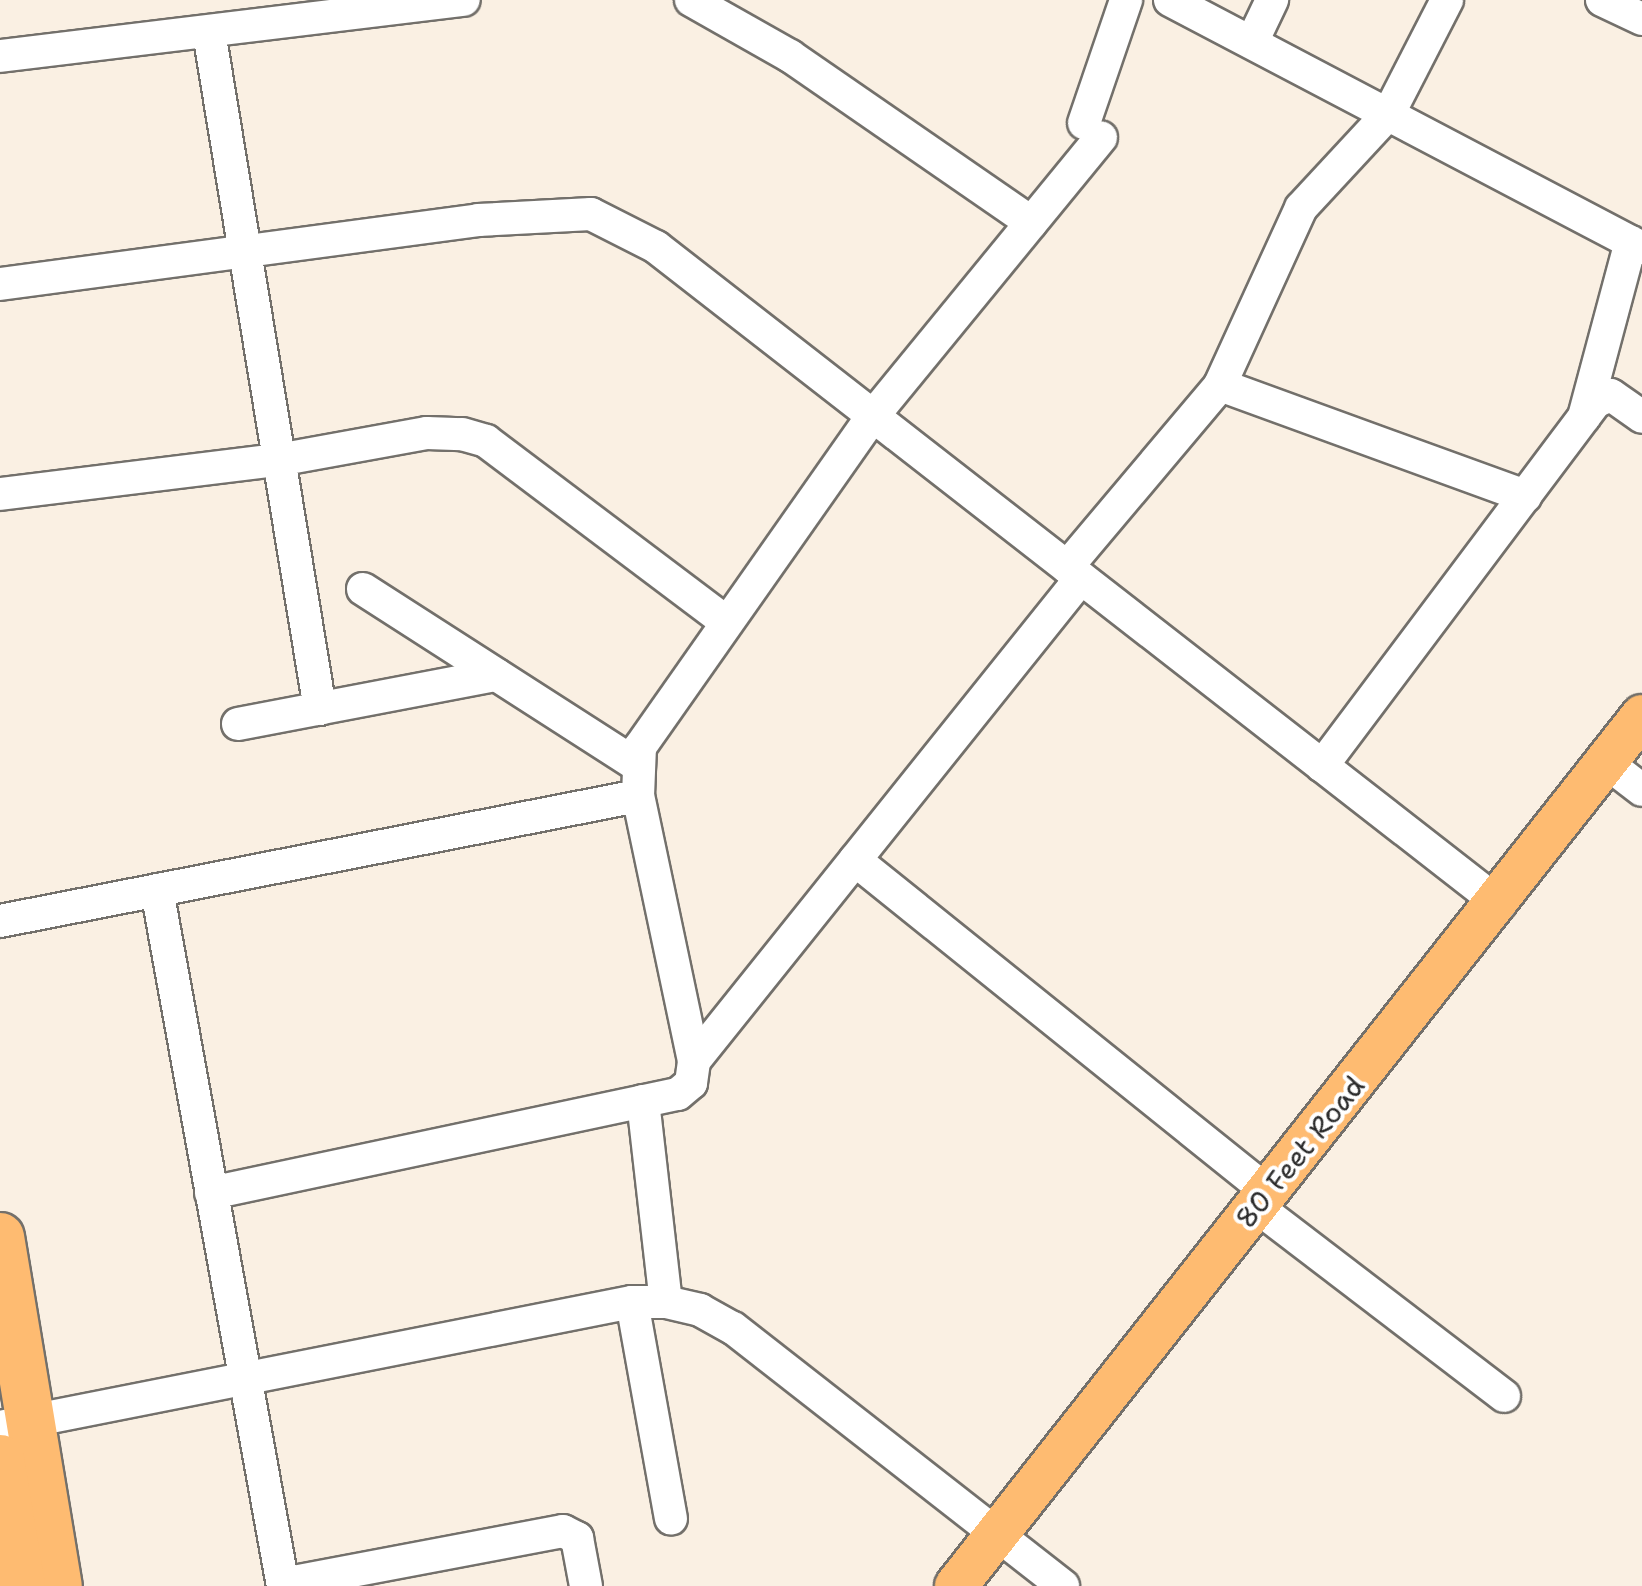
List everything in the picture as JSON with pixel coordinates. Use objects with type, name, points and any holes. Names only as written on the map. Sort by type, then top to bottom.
[{"type":"highway","points":[[0,1237],[15,1424],[58,1586]]},
{"type":"highway","points":[[0,1459],[21,1586]]},
{"type":"main road","name":"80 Feet Road","points":[[956,1586],[1500,904],[1642,716]]},
{"type":"street","points":[[0,56],[464,0]]},
{"type":"street","points":[[691,0],[790,56],[1032,222]]},
{"type":"street","points":[[211,1194],[678,1094],[691,1083],[694,1061],[639,781],[653,720],[873,416],[1032,222],[1093,130],[1126,0]]},
{"type":"street","points":[[1170,0],[1637,245],[1583,419]]},
{"type":"street","points":[[1252,42],[1272,0]]},
{"type":"street","points":[[694,1061],[855,860],[1220,385],[1301,208],[1389,113],[1447,0]]},
{"type":"street","points":[[1602,0],[1642,20]]},
{"type":"street","points":[[209,32],[320,708]]},
{"type":"street","points":[[0,284],[478,220],[591,214],[656,248],[1500,904]]},
{"type":"street","points":[[1220,385],[1525,496]]},
{"type":"street","points":[[1322,766],[1583,419],[1611,395],[1642,417]]},
{"type":"street","points":[[0,494],[278,460],[427,434],[486,442],[725,621]]},
{"type":"street","points":[[363,589],[496,674],[639,781]]},
{"type":"street","points":[[238,724],[496,674]]},
{"type":"street","points":[[1607,763],[1642,790]]},
{"type":"street","points":[[0,920],[157,890],[639,781]]},
{"type":"street","points":[[855,860],[1504,1396]]},
{"type":"street","points":[[157,890],[283,1585],[563,1531],[577,1538],[586,1586]]},
{"type":"street","points":[[643,1101],[666,1302]]},
{"type":"street","points":[[632,1302],[671,1519]]},
{"type":"street","points":[[15,1424],[632,1302],[666,1302],[700,1310],[733,1328],[1062,1586]]}]
